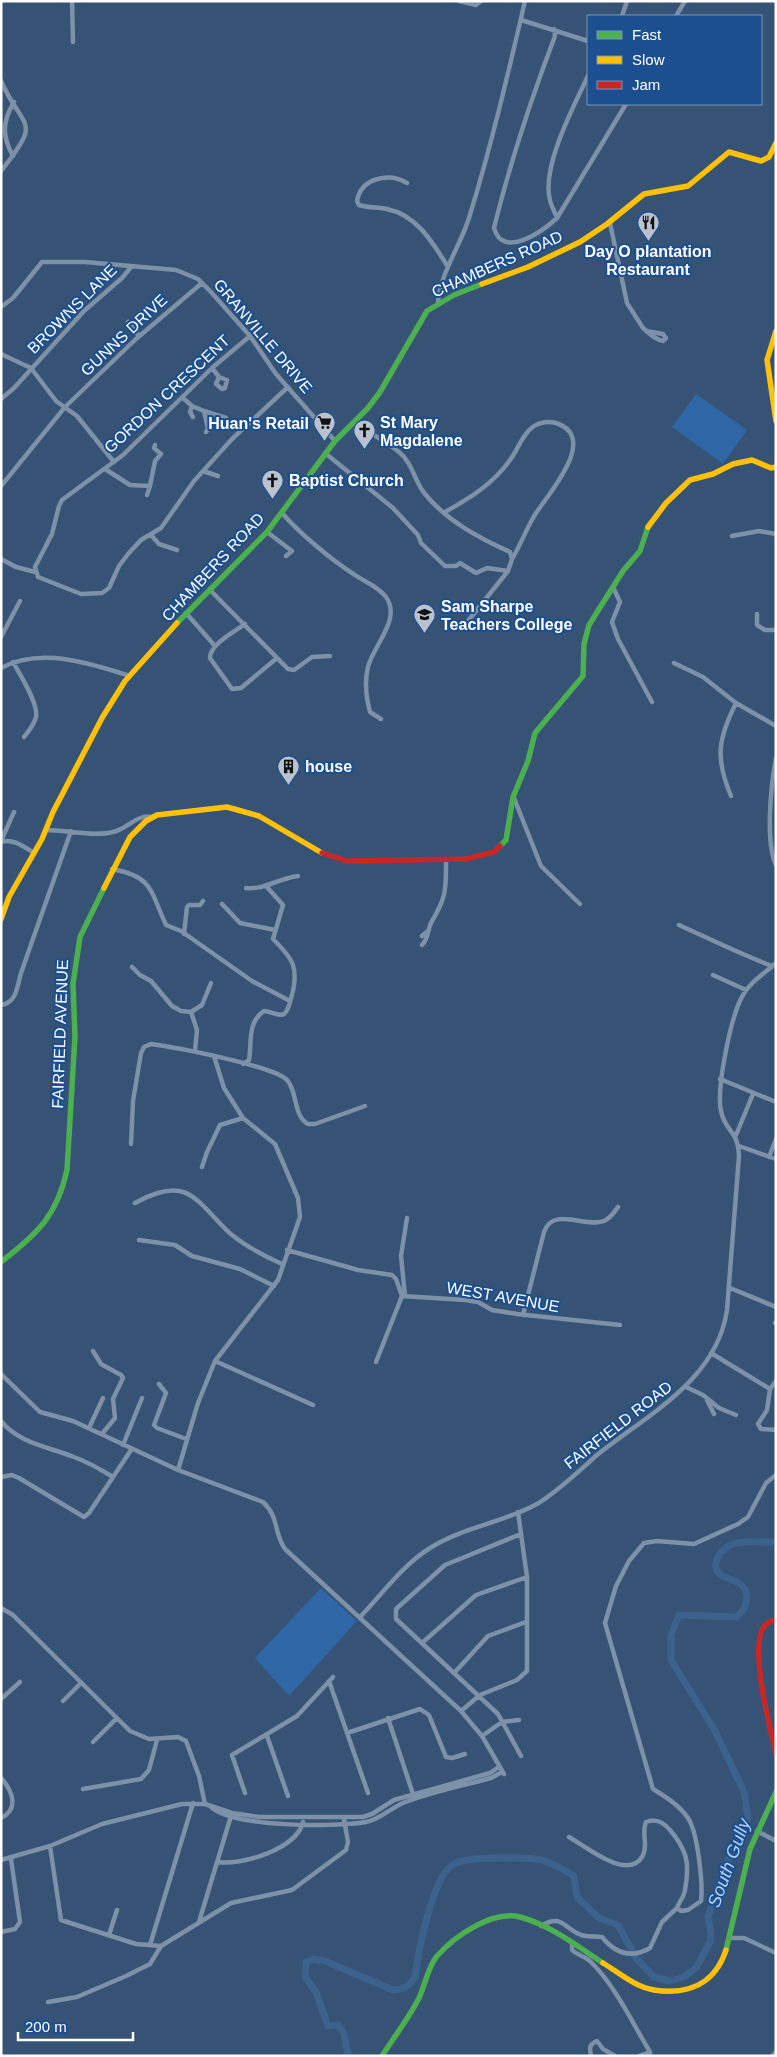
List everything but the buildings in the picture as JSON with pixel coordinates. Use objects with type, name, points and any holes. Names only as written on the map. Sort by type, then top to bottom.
[{"type":"street","points":[[72,1],[73,42]]},
{"type":"street","points":[[459,1],[476,5],[481,1]]},
{"type":"street","points":[[438,303],[440,286],[463,236],[473,205],[525,1]]},
{"type":"street","points":[[624,15],[627,1]]},
{"type":"street","points":[[677,15],[685,1]]},
{"type":"street","points":[[521,20],[587,41]]},
{"type":"street","points":[[554,29],[556,36],[533,94],[494,228],[499,239],[504,242],[515,243],[540,231],[558,218],[624,106]]},
{"type":"street","points":[[1,81],[23,116],[27,133],[1,171]]},
{"type":"street","points":[[558,218],[549,194],[552,163],[562,130],[586,86]]},
{"type":"street","points":[[13,156],[4,135],[4,125],[14,102]]},
{"type":"street","name":"CHAMBERS ROAD","points":[[1,919],[3,907],[34,853],[102,718],[130,676],[186,613],[267,532],[325,453],[380,392],[427,311],[438,303],[542,261],[610,223],[645,193],[659,189],[682,188],[690,185],[720,157],[730,152],[761,161],[769,157],[776,143]]},
{"type":"street","points":[[406,183],[397,178],[372,180],[362,187],[357,201],[362,206],[388,209],[417,225],[430,238],[448,267]]},
{"type":"street","points":[[610,223],[627,303],[638,323],[646,331]]},
{"type":"street","name":"GRANVILLE DRIVE","points":[[1,307],[13,298],[38,264],[42,262],[85,262],[176,270],[189,274],[202,283],[250,336],[276,374],[335,441]]},
{"type":"street","name":"BROWNS LANE","points":[[1,399],[96,299],[122,278],[131,267]]},
{"type":"street","name":"GUNNS DRIVE","points":[[1,486],[65,407],[140,336],[202,283]]},
{"type":"street","points":[[128,322],[140,336]]},
{"type":"street","points":[[776,331],[767,360],[776,421]]},
{"type":"street","name":"GORDON CRESCENT","points":[[35,572],[35,567],[52,534],[62,500],[114,462],[183,398],[212,368],[250,336]]},
{"type":"street","points":[[1,354],[31,368],[56,401],[77,416],[114,462]]},
{"type":"street","points":[[212,368],[219,377]]},
{"type":"street","points":[[1,559],[16,567],[35,572],[38,577],[67,590],[81,594],[102,593],[109,588],[119,566],[128,554],[141,540],[161,528],[203,471],[232,439],[288,387]]},
{"type":"street","points":[[183,398],[192,406],[226,418]]},
{"type":"street","points":[[192,406],[190,412],[193,416]]},
{"type":"street","points":[[204,411],[208,429],[206,432]]},
{"type":"street","points":[[445,512],[476,495],[492,481],[510,460],[534,426],[544,422],[560,424],[566,429],[572,442],[568,464],[559,484],[533,518],[512,559],[508,571],[464,626]]},
{"type":"street","points":[[353,423],[400,452],[411,466],[425,494],[474,536],[510,552],[512,559]]},
{"type":"street","points":[[147,495],[155,461],[161,454],[154,448],[155,444]]},
{"type":"street","points":[[325,453],[393,508],[418,535],[421,543],[445,566],[456,566],[460,563],[476,573],[487,568],[508,571]]},
{"type":"street","points":[[46,830],[113,832],[127,826],[138,817],[227,808],[259,816],[318,852],[347,861],[472,858],[494,852],[501,847],[509,830],[513,797],[528,761],[535,733],[542,722],[584,676],[586,634],[589,625],[623,571],[640,550],[649,524],[681,487],[690,480],[743,461],[752,460],[772,468],[776,467]]},
{"type":"street","points":[[105,469],[130,485],[150,486]]},
{"type":"street","points":[[203,471],[218,476]]},
{"type":"street","points":[[282,513],[344,567],[377,588],[388,600],[391,607],[390,618],[368,666],[365,687],[370,712],[381,720]]},
{"type":"street","points":[[732,536],[759,531],[776,534]]},
{"type":"street","points":[[267,532],[292,551],[286,556]]},
{"type":"street","points":[[151,535],[159,544],[177,550]]},
{"type":"street","points":[[614,587],[620,602],[612,622],[618,639],[652,702]]},
{"type":"street","points":[[210,590],[288,669],[294,670],[312,657],[330,656]]},
{"type":"street","points":[[1,636],[20,601]]},
{"type":"street","points":[[186,613],[215,646]]},
{"type":"street","points":[[757,614],[757,625],[765,630],[776,630]]},
{"type":"street","points":[[245,624],[215,646],[210,654],[210,658],[232,689],[241,688],[277,658]]},
{"type":"street","points":[[1,668],[12,662],[40,658],[66,660],[130,676]]},
{"type":"street","points":[[12,662],[37,714],[32,726],[24,737]]},
{"type":"street","points":[[674,663],[704,678],[736,703],[776,726]]},
{"type":"street","points":[[731,796],[723,777],[720,755],[725,725],[736,703]]},
{"type":"street","points":[[776,758],[770,811],[772,852],[776,865]]},
{"type":"street","points":[[513,797],[542,866],[580,904]]},
{"type":"street","points":[[1,842],[14,812]]},
{"type":"street","name":"FAIRFIELD AVENUE","points":[[1,1262],[50,1220],[64,1188],[67,1170],[75,1036],[72,996],[74,966],[83,930],[104,892],[112,869],[130,837],[152,817]]},
{"type":"street","points":[[1,1005],[8,1003],[15,995],[21,973],[72,831]]},
{"type":"street","points":[[1,842],[7,840],[34,853]]},
{"type":"street","points":[[422,945],[428,937],[429,930],[443,904],[446,894],[446,859]]},
{"type":"street","points":[[112,869],[131,873],[148,883],[166,925],[184,934],[252,981],[290,1001]]},
{"type":"street","points":[[246,888],[256,889],[282,878],[298,876]]},
{"type":"street","points":[[243,1064],[249,1060],[250,1036],[256,1018],[264,1011],[278,1015],[284,1014],[290,1001],[296,973],[287,954],[273,939],[283,905],[266,886]]},
{"type":"street","points":[[184,934],[187,907],[189,905],[200,906],[203,901]]},
{"type":"street","points":[[222,904],[240,923],[275,930]]},
{"type":"street","points":[[679,925],[714,940],[722,946],[774,965]]},
{"type":"street","points":[[422,936],[429,930]]},
{"type":"street","name":"FAIRFIELD ROAD","points":[[360,1617],[428,1549],[457,1534],[536,1505],[626,1432],[686,1387],[711,1353],[726,1320],[730,1288],[739,1146],[736,1135],[725,1121],[721,1111],[720,1078],[738,1006],[746,990],[774,965]]},
{"type":"street","points":[[132,967],[140,976],[151,981],[172,1006],[190,1012]]},
{"type":"street","points":[[713,975],[746,990]]},
{"type":"street","points":[[190,1012],[204,1003],[210,983]]},
{"type":"street","points":[[190,1012],[197,1030],[195,1051]]},
{"type":"street","points":[[131,1144],[133,1101],[142,1049],[151,1044],[228,1058],[265,1070],[288,1081],[301,1117],[308,1124],[315,1124],[365,1106]]},
{"type":"street","points":[[178,1470],[186,1439],[205,1383],[215,1361],[274,1286],[298,1223],[300,1211],[298,1198],[275,1144],[243,1118],[224,1088],[214,1056]]},
{"type":"street","points":[[720,1078],[753,1094],[776,1102]]},
{"type":"street","points":[[736,1135],[753,1094]]},
{"type":"street","points":[[202,1167],[220,1125],[243,1118]]},
{"type":"street","points":[[769,1156],[776,1139]]},
{"type":"street","points":[[739,1146],[776,1159]]},
{"type":"street","points":[[135,1204],[162,1193],[174,1191],[186,1193],[230,1234],[264,1256],[282,1264]]},
{"type":"street","points":[[523,1315],[544,1232],[549,1222],[557,1219],[603,1221],[609,1218],[618,1207]]},
{"type":"street","points":[[376,1362],[403,1296],[401,1256],[407,1218]]},
{"type":"street","points":[[139,1240],[175,1245],[192,1256],[240,1269],[274,1286]]},
{"type":"street","points":[[287,1250],[358,1270],[392,1275],[396,1279],[403,1296]]},
{"type":"street","points":[[730,1288],[776,1307]]},
{"type":"street","name":"WEST AVENUE","points":[[403,1296],[465,1300],[478,1302],[492,1310],[612,1326],[620,1325]]},
{"type":"street","points":[[93,1352],[101,1364],[123,1378],[113,1399],[115,1418],[102,1434]]},
{"type":"street","points":[[711,1353],[770,1389]]},
{"type":"street","points":[[215,1361],[313,1404]]},
{"type":"street","points":[[1,1374],[40,1412],[89,1428],[131,1450],[178,1470],[263,1502],[273,1512],[278,1539],[286,1549],[461,1711],[482,1736],[503,1773],[406,1796],[394,1800],[383,1811]]},
{"type":"street","points":[[776,1381],[770,1389],[767,1410],[758,1424],[761,1430],[776,1430]]},
{"type":"street","points":[[159,1384],[166,1393],[154,1425],[157,1428],[186,1439]]},
{"type":"street","points":[[686,1387],[703,1395],[719,1408],[736,1415]]},
{"type":"street","points":[[89,1428],[103,1398]]},
{"type":"street","points":[[123,1445],[142,1398]]},
{"type":"street","points":[[707,1399],[714,1414]]},
{"type":"street","points":[[1,1421],[8,1430],[21,1438],[73,1456],[113,1476]]},
{"type":"street","points":[[1,1476],[12,1475],[19,1478],[84,1517],[89,1514],[131,1450]]},
{"type":"street","points":[[676,1908],[679,1911],[688,1910],[701,1901],[702,1889],[699,1857],[689,1820],[675,1804],[653,1789],[605,1623],[616,1586],[629,1560],[644,1543],[657,1541],[694,1544],[738,1524],[748,1517],[766,1483],[776,1475]]},
{"type":"street","points":[[461,1711],[480,1695],[517,1680],[527,1671],[527,1577],[518,1512]]},
{"type":"street","points":[[521,1534],[445,1565],[396,1609],[396,1619],[480,1695],[498,1714],[521,1756]]},
{"type":"street","points":[[422,1643],[476,1595],[527,1577]]},
{"type":"street","points":[[1,1608],[13,1615],[117,1718],[135,1733],[157,1740],[178,1737],[186,1741],[207,1805]]},
{"type":"street","points":[[776,1620],[767,1623],[761,1633],[760,1651],[764,1704],[776,1754]]},
{"type":"street","points":[[455,1672],[488,1636],[526,1622]]},
{"type":"street","points":[[245,1793],[232,1755],[267,1736],[297,1716],[331,1679],[368,1793]]},
{"type":"street","points":[[1,1699],[20,1682]]},
{"type":"street","points":[[62,1701],[81,1683]]},
{"type":"street","points":[[347,1733],[420,1708],[430,1715],[446,1757],[452,1758],[465,1754]]},
{"type":"street","points":[[93,1742],[117,1718]]},
{"type":"street","points":[[388,1718],[413,1794]]},
{"type":"street","points":[[482,1736],[502,1722],[520,1720]]},
{"type":"street","points":[[267,1736],[288,1796]]},
{"type":"street","points":[[83,1789],[141,1779],[149,1770],[157,1740]]},
{"type":"street","points":[[1,1860],[11,1859],[50,1846],[102,1824],[193,1803],[207,1805],[232,1815],[303,1821],[344,1821],[383,1811],[490,1773],[499,1767]]},
{"type":"street","points":[[1,1778],[10,1787],[13,1797],[12,1808],[7,1815],[1,1818]]},
{"type":"street","points":[[382,2056],[418,1999],[436,1957],[453,1942],[487,1919],[501,1915],[519,1917],[541,1926],[572,1942],[635,1983],[653,1990],[678,1992],[691,1990],[712,1976],[723,1959],[730,1938],[750,1849],[776,1792]]},
{"type":"street","points":[[406,1796],[408,1801]]},
{"type":"street","points":[[150,1945],[193,1803]]},
{"type":"street","points":[[199,1922],[232,1815]]},
{"type":"street","points":[[541,1926],[550,1920],[557,1920],[584,1936],[602,1937],[619,1953],[629,1954],[637,1952],[650,1948],[662,1922],[676,1908],[685,1890],[687,1856],[680,1842],[665,1824],[653,1820],[646,1822],[643,1828],[645,1850],[642,1858],[636,1862],[624,1865],[610,1862],[569,1837]]},
{"type":"street","points":[[217,1862],[230,1862],[274,1852],[298,1834],[303,1821]]},
{"type":"street","points":[[48,2002],[77,1997],[150,1964],[162,1946],[231,1903],[282,1893],[295,1888],[346,1850],[348,1842],[344,1821]]},
{"type":"street","points":[[757,1831],[776,1841]]},
{"type":"street","points":[[50,1846],[62,1920],[136,1944],[162,1946]]},
{"type":"street","points":[[1,1932],[15,1930],[20,1922],[11,1859]]},
{"type":"street","points":[[109,1935],[117,1910]]},
{"type":"street","points":[[730,1938],[744,1938],[776,1953]]},
{"type":"street","points":[[572,1942],[574,1953],[590,1960],[609,1983],[650,2054],[639,2056]]},
{"type":"street","points":[[590,2055],[589,2048],[591,2044],[597,2041],[603,2050],[615,2056]]},
{"type":"street","points":[[772,2056],[776,2052]]},
{"type":"shaded area","points":[[696,394],[747,430],[723,464],[672,427]]},
{"type":"shaded area","points":[[321,1588],[357,1621],[289,1696],[255,1658]]},
{"type":"waterway","name":"South Gully","points":[[350,2056],[344,2033],[338,2025],[328,2026],[316,1992],[305,1977],[306,1962],[314,1959],[325,1961],[393,1990],[406,1987],[415,1977],[427,1918],[438,1886],[444,1874],[451,1866],[461,1861],[482,1858],[524,1858],[540,1860],[554,1865],[574,1876],[577,1897],[599,1918],[618,1925],[636,1958],[654,1977],[670,1981],[684,1977],[696,1968],[710,1942],[711,1933],[708,1917],[725,1866],[741,1837],[748,1816],[744,1792],[715,1731],[671,1660],[671,1635],[679,1615],[736,1617],[740,1614],[746,1605],[745,1590],[742,1585],[718,1572],[716,1567],[717,1559],[727,1547],[735,1544],[742,1542],[776,1542]]},
{"type":"traffic: fast","points":[[177,623],[267,532],[335,441],[368,408],[380,392],[427,311],[454,295],[482,284]]},
{"type":"traffic: fast","points":[[500,846],[506,840],[513,797],[528,761],[535,733],[583,676],[584,644],[589,625],[623,571],[640,551],[648,527]]},
{"type":"traffic: fast","points":[[1,1262],[44,1223],[58,1200],[63,1186],[67,1170],[75,1036],[73,984],[80,937],[104,888]]},
{"type":"traffic: fast","points":[[726,1950],[750,1849],[776,1792]]},
{"type":"traffic: fast","points":[[382,2056],[415,2005],[431,1965],[437,1956],[454,1940],[486,1921],[498,1917],[520,1917],[542,1925],[603,1963]]},
{"type":"traffic: slow","points":[[482,284],[528,267],[580,242],[607,224],[644,194],[688,186],[729,152],[761,161],[769,157],[776,143]]},
{"type":"traffic: slow","points":[[776,331],[767,360],[776,421]]},
{"type":"traffic: slow","points":[[648,527],[666,503],[690,480],[713,474],[733,464],[752,460],[771,468],[776,467]]},
{"type":"traffic: slow","points":[[1,919],[9,897],[42,839],[53,812],[102,718],[125,681],[177,623]]},
{"type":"traffic: slow","points":[[104,888],[130,837],[146,821],[157,815],[227,807],[259,816],[322,853]]},
{"type":"traffic: slow","points":[[603,1963],[633,1983],[654,1990],[678,1991],[699,1985],[707,1979],[721,1962],[726,1950]]},
{"type":"traffic: jam","points":[[322,853],[347,861],[466,859],[494,852],[500,846]]},
{"type":"traffic: jam","points":[[776,1620],[769,1622],[763,1628],[759,1654],[762,1690],[776,1754]]},
{"type":"place","name":"Day O plantation Restaurant","points":[[648,241]]},
{"type":"place","name":"Huan's Retail","points":[[325,442]]},
{"type":"place","name":"St Mary Magdalene","points":[[364,450]]},
{"type":"place","name":"Baptist Church","points":[[273,499]]},
{"type":"place","name":"Sam Sharpe Teachers College","points":[[425,634]]},
{"type":"place","name":"house","points":[[289,785]]}]
